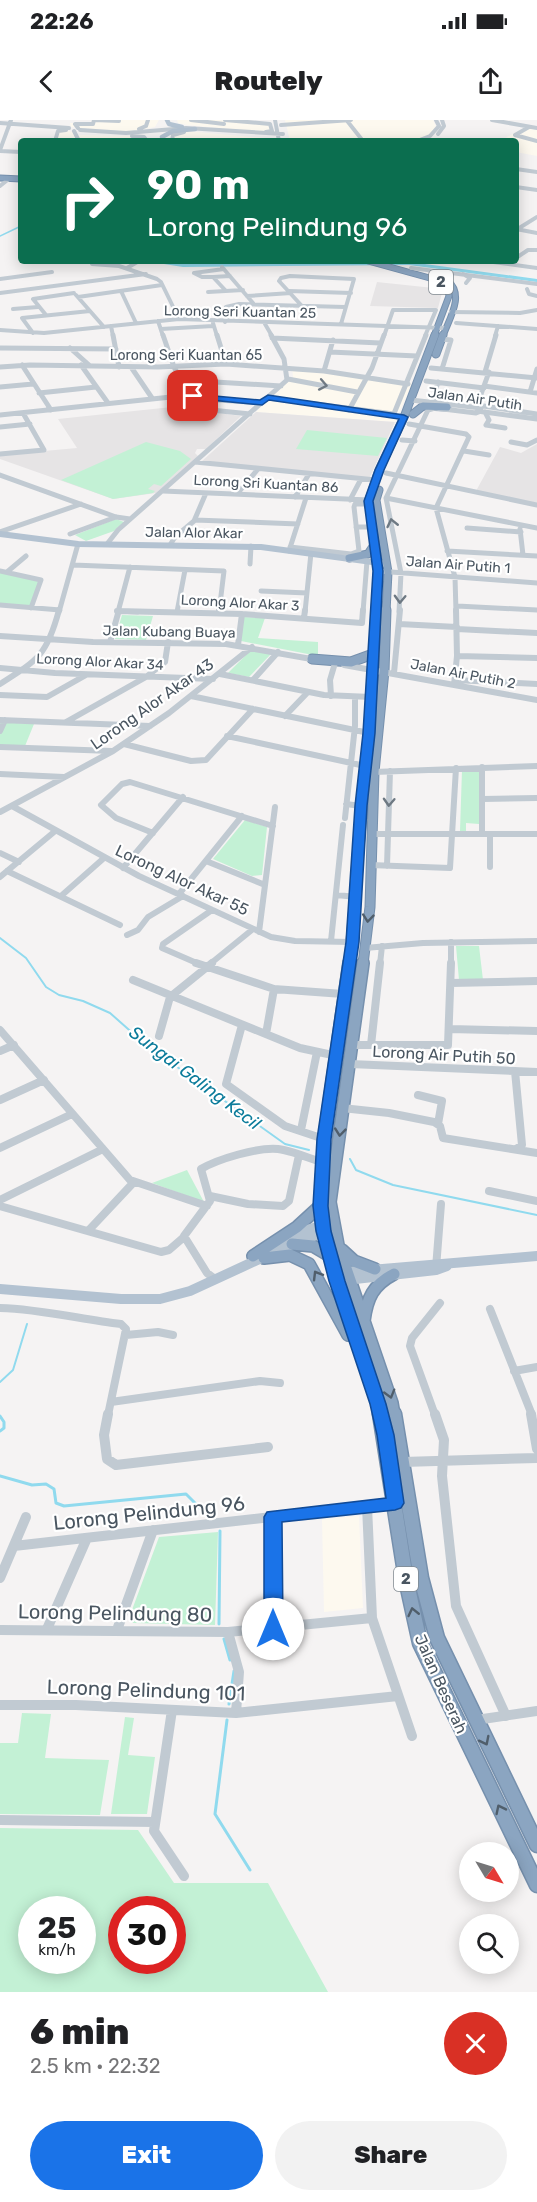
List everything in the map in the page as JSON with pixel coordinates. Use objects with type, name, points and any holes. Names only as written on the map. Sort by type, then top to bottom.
[{"type":"highway","points":[[0,177],[18,179]]},
{"type":"highway","name":"Jalan Beserah","points":[[380,264],[437,280],[447,287],[448,300],[433,328],[429,381]]},
{"type":"highway","name":"Jalan Beserah","points":[[396,264],[432,274],[449,282],[457,291],[441,339],[437,368],[414,401],[402,440],[376,500],[388,568],[389,672],[361,806],[357,897],[324,1139],[320,1206],[338,1245],[342,1276],[386,1435],[406,1579],[420,1643],[537,1885]]},
{"type":"highway","name":"Jalan Beserah","points":[[414,401],[413,414],[407,421],[376,480],[369,502],[378,567],[369,733],[372,834],[370,907],[351,1064],[342,1108],[331,1187],[328,1227],[330,1257],[342,1276],[364,1322],[392,1402],[415,1545],[437,1638],[537,1845]]},
{"type":"highway","points":[[413,414],[421,407],[447,407]]},
{"type":"highway","points":[[349,558],[368,554],[374,545]]},
{"type":"highway","points":[[312,659],[350,663],[361,661],[373,654]]},
{"type":"highway","points":[[258,1257],[320,1206]]},
{"type":"highway","points":[[292,1244],[314,1245],[324,1250],[330,1257]]},
{"type":"highway","points":[[338,1245],[350,1259],[375,1269]]},
{"type":"highway","points":[[258,1257],[290,1255],[304,1260],[315,1270],[344,1324],[378,1404]]},
{"type":"highway","points":[[364,1322],[371,1290],[383,1279],[394,1274]]},
{"type":"main road","points":[[165,120],[169,124],[186,128]]},
{"type":"main road","points":[[162,137],[165,120]]},
{"type":"main road","points":[[162,137],[173,131],[195,129]]},
{"type":"main road","name":"Jalan Alor Akar","points":[[0,533],[78,544],[250,546],[290,549],[367,561],[378,567],[388,568]]},
{"type":"main road","points":[[258,1257],[328,1227]]},
{"type":"main road","points":[[0,1289],[145,1300],[174,1296],[328,1227]]},
{"type":"main road","points":[[342,1276],[394,1274],[435,1267],[537,1256]]},
{"type":"main road","points":[[342,1276],[375,1269],[435,1267]]},
{"type":"street","points":[[92,127],[94,120],[119,121]]},
{"type":"street","points":[[115,132],[139,129],[146,126],[148,120]]},
{"type":"street","points":[[176,120],[175,123],[181,125],[219,129],[267,132],[272,131],[271,126]]},
{"type":"street","points":[[191,120],[271,126],[290,122],[349,121],[361,138]]},
{"type":"street","points":[[275,120],[279,125]]},
{"type":"street","points":[[280,120],[281,135]]},
{"type":"street","points":[[429,138],[439,126],[436,120]]},
{"type":"street","points":[[492,120],[537,128]]},
{"type":"street","points":[[78,131],[92,127],[108,130],[110,121]]},
{"type":"street","points":[[219,129],[226,121]]},
{"type":"street","points":[[429,138],[444,126],[443,121]]},
{"type":"street","points":[[0,122],[142,138]]},
{"type":"street","points":[[10,122],[0,151],[18,152]]},
{"type":"street","points":[[529,127],[515,135],[537,141]]},
{"type":"street","points":[[100,134],[162,137],[186,128],[270,138]]},
{"type":"street","points":[[56,138],[58,131],[69,129]]},
{"type":"street","points":[[78,131],[162,137]]},
{"type":"street","points":[[78,131],[79,138]]},
{"type":"street","points":[[172,138],[173,135],[186,131],[281,135]]},
{"type":"street","points":[[265,134],[281,135]]},
{"type":"street","points":[[519,169],[537,172]]},
{"type":"street","points":[[0,186],[10,178]]},
{"type":"street","points":[[531,190],[537,185]]},
{"type":"street","points":[[519,188],[537,190]]},
{"type":"street","points":[[519,226],[537,212]]},
{"type":"street","points":[[523,223],[537,217]]},
{"type":"street","points":[[523,223],[527,231]]},
{"type":"street","points":[[519,230],[536,234]]},
{"type":"street","points":[[519,230],[536,234]]},
{"type":"street","points":[[519,256],[528,250],[537,250]]},
{"type":"street","points":[[92,264],[127,267],[157,279],[179,319]]},
{"type":"street","points":[[127,267],[133,264]]},
{"type":"street","points":[[519,264],[537,268]]},
{"type":"street","points":[[408,267],[537,284]]},
{"type":"street","points":[[231,276],[200,277],[194,273],[223,268],[231,276],[253,303]]},
{"type":"street","points":[[432,274],[444,271]]},
{"type":"street","points":[[0,279],[52,272]]},
{"type":"street","points":[[462,273],[470,278],[466,283]]},
{"type":"street","points":[[0,293],[146,274]]},
{"type":"street","points":[[301,305],[279,281],[286,276],[354,279],[341,324]]},
{"type":"street","points":[[213,277],[226,291]]},
{"type":"street","points":[[78,297],[162,285]]},
{"type":"street","points":[[67,286],[104,327]]},
{"type":"street","points":[[249,289],[264,295]]},
{"type":"street","points":[[537,289],[527,289],[529,294],[537,296]]},
{"type":"street","points":[[208,292],[243,290]]},
{"type":"street","points":[[121,291],[136,323]]},
{"type":"street","points":[[247,296],[290,292],[351,293]]},
{"type":"street","points":[[46,315],[33,299],[74,293]]},
{"type":"street","points":[[225,322],[230,313],[227,306],[253,303],[345,307]]},
{"type":"street","points":[[13,309],[38,307]]},
{"type":"street","points":[[349,410],[366,377],[394,309],[436,310],[433,328],[417,356],[394,414]]},
{"type":"street","points":[[33,333],[22,318],[90,311]]},
{"type":"street","points":[[451,312],[537,312]]},
{"type":"street","points":[[459,312],[455,325],[537,329]]},
{"type":"street","name":"Lorong Seri Kuantan 25","points":[[0,330],[33,333],[179,319],[213,324],[225,322],[341,324],[445,328]]},
{"type":"street","points":[[158,321],[174,367],[185,387]]},
{"type":"street","points":[[161,329],[213,324],[226,364]]},
{"type":"street","points":[[265,324],[288,368],[291,379]]},
{"type":"street","points":[[111,326],[119,367]]},
{"type":"street","points":[[389,672],[399,624],[401,573],[386,498],[428,410],[432,408],[476,413],[480,409],[498,326]]},
{"type":"street","points":[[453,334],[437,368],[536,377]]},
{"type":"street","points":[[272,338],[380,343]]},
{"type":"street","points":[[441,339],[451,340]]},
{"type":"street","points":[[324,371],[333,340]]},
{"type":"street","points":[[0,348],[116,349]]},
{"type":"street","points":[[70,348],[89,366]]},
{"type":"street","points":[[18,349],[30,365]]},
{"type":"street","points":[[330,352],[417,356]]},
{"type":"street","name":"Lorong Seri Kuantan 65","points":[[0,368],[30,365],[174,367],[226,364],[324,371],[537,393]]},
{"type":"street","points":[[81,365],[108,403]]},
{"type":"street","points":[[23,366],[51,410]]},
{"type":"street","points":[[131,367],[152,398]]},
{"type":"street","points":[[274,399],[300,369]]},
{"type":"street","points":[[530,392],[537,369]]},
{"type":"street","points":[[107,544],[130,519],[291,379],[357,392]]},
{"type":"street","points":[[183,380],[281,386]]},
{"type":"street","points":[[429,381],[434,398],[480,409],[489,420],[486,425],[505,428]]},
{"type":"street","points":[[0,387],[33,384]]},
{"type":"street","points":[[39,393],[96,387]]},
{"type":"street","points":[[78,389],[84,397]]},
{"type":"street","points":[[171,397],[182,407],[250,414]]},
{"type":"street","points":[[0,414],[171,397],[262,403]]},
{"type":"street","points":[[268,398],[394,414],[393,416],[407,421],[466,434],[469,437],[436,508],[455,577],[457,606],[455,682],[537,684]]},
{"type":"street","name":"Jalan Air Putih","points":[[414,401],[537,417]]},
{"type":"street","name":"Jalan Air Putih","points":[[414,401],[537,417]]},
{"type":"street","points":[[0,454],[44,450],[23,413]]},
{"type":"street","points":[[495,426],[499,425],[508,415]]},
{"type":"street","points":[[0,427],[30,424]]},
{"type":"street","points":[[402,440],[415,441]]},
{"type":"street","points":[[511,442],[527,445],[537,440]]},
{"type":"street","points":[[464,451],[489,455]]},
{"type":"street","points":[[195,462],[376,480]]},
{"type":"street","points":[[237,494],[258,469]]},
{"type":"street","points":[[386,473],[537,506]]},
{"type":"street","points":[[295,497],[309,474]]},
{"type":"street","points":[[0,475],[116,517],[130,519]]},
{"type":"street","points":[[350,500],[360,479]]},
{"type":"street","name":"Lorong Sri Kuantan 86","points":[[163,491],[369,502]]},
{"type":"street","points":[[170,545],[195,520],[206,493]]},
{"type":"street","points":[[306,498],[290,549],[351,554],[359,551],[355,504],[369,502]]},
{"type":"street","points":[[386,498],[537,528]]},
{"type":"street","points":[[0,533],[81,504]]},
{"type":"street","points":[[70,534],[116,517]]},
{"type":"street","points":[[195,520],[298,524]]},
{"type":"street","points":[[520,525],[523,555]]},
{"type":"street","points":[[356,527],[372,527]]},
{"type":"street","points":[[467,528],[521,532]]},
{"type":"street","points":[[0,684],[35,661],[51,640],[78,544]]},
{"type":"street","points":[[250,546],[250,564]]},
{"type":"street","points":[[447,551],[537,556]]},
{"type":"street","points":[[304,618],[311,553]]},
{"type":"street","points":[[3,572],[26,556]]},
{"type":"street","name":"Lorong Alor Akar 3","points":[[117,611],[242,614],[362,623],[367,561]]},
{"type":"street","points":[[73,565],[224,571],[219,613]]},
{"type":"street","points":[[110,642],[130,567]]},
{"type":"street","name":"Jalan Air Putih 1","points":[[388,568],[401,573],[537,583]]},
{"type":"street","points":[[177,612],[185,570]]},
{"type":"street","points":[[3,572],[41,580],[31,608]]},
{"type":"street","points":[[261,591],[307,593]]},
{"type":"street","points":[[0,605],[60,610]]},
{"type":"street","points":[[457,606],[537,610]]},
{"type":"street","points":[[238,645],[242,614]]},
{"type":"street","points":[[399,624],[537,633]]},
{"type":"street","name":"Jalan Kubang Buaya","points":[[0,636],[51,640],[238,645],[372,669]]},
{"type":"street","points":[[66,722],[146,677],[165,662],[168,642]]},
{"type":"street","name":"Lorong Alor Akar 43","points":[[0,812],[124,744],[191,696],[252,647]]},
{"type":"street","points":[[253,680],[278,652]]},
{"type":"street","points":[[457,656],[537,658]]},
{"type":"street","points":[[331,696],[330,680],[334,663]]},
{"type":"street","name":"Lorong Alor Akar 34","points":[[0,668],[22,671],[213,679]]},
{"type":"street","name":"Jalan Air Putih 2","points":[[372,669],[455,682],[537,701]]},
{"type":"street","points":[[0,694],[47,697],[87,674]]},
{"type":"street","points":[[220,674],[331,696],[371,697]]},
{"type":"street","points":[[285,716],[308,692]]},
{"type":"street","points":[[191,696],[354,728]]},
{"type":"street","points":[[331,941],[351,763],[355,697]]},
{"type":"street","points":[[124,744],[201,762],[206,760],[253,709]]},
{"type":"street","points":[[0,731],[2,720],[150,726]]},
{"type":"street","points":[[323,720],[369,733]]},
{"type":"street","points":[[227,736],[370,769],[390,771],[537,766]]},
{"type":"street","points":[[0,747],[113,751]]},
{"type":"street","points":[[482,767],[482,834]]},
{"type":"street","points":[[370,865],[449,869],[456,768]]},
{"type":"street","points":[[387,866],[390,771]]},
{"type":"street","points":[[0,774],[65,777]]},
{"type":"street","points":[[153,833],[112,816],[103,811],[100,806],[127,782],[273,826]]},
{"type":"street","points":[[123,868],[183,797]]},
{"type":"street","points":[[483,798],[537,798]]},
{"type":"street","points":[[346,804],[361,806]]},
{"type":"street","name":"Lorong Alor Akar 55","points":[[12,806],[54,832],[123,868],[271,937],[296,941],[352,942]]},
{"type":"street","points":[[159,1036],[170,997],[256,930],[265,885],[275,807]]},
{"type":"street","points":[[127,935],[138,930],[148,917],[181,895],[242,816]]},
{"type":"street","points":[[0,877],[54,832]]},
{"type":"street","points":[[372,834],[537,834]]},
{"type":"street","points":[[490,834],[490,867]]},
{"type":"street","points":[[0,853],[19,862]]},
{"type":"street","points":[[61,897],[104,858]]},
{"type":"street","points":[[206,861],[265,885]]},
{"type":"street","points":[[7,871],[120,925]]},
{"type":"street","points":[[336,895],[357,897]]},
{"type":"street","points":[[212,910],[161,945],[206,968],[274,990],[343,994]]},
{"type":"street","points":[[365,948],[451,942],[537,941]]},
{"type":"street","points":[[353,1046],[447,1046],[450,1029],[451,942]]},
{"type":"street","points":[[372,1045],[382,946]]},
{"type":"street","points":[[133,980],[170,997],[266,1034],[317,1053],[337,1056]]},
{"type":"street","points":[[451,983],[537,981]]},
{"type":"street","points":[[266,1034],[274,990]]},
{"type":"street","points":[[243,1025],[226,1084],[285,1126],[324,1139]]},
{"type":"street","points":[[450,1029],[537,1031]]},
{"type":"street","points":[[0,1030],[134,1182],[207,1206]]},
{"type":"street","points":[[0,1051],[14,1045]]},
{"type":"street","points":[[301,1130],[317,1053]]},
{"type":"street","name":"Lorong Air Putih 50","points":[[351,1064],[537,1072]]},
{"type":"street","points":[[515,1071],[522,1145],[516,1149]]},
{"type":"street","points":[[0,1100],[44,1080]]},
{"type":"street","points":[[418,1095],[442,1101],[438,1124],[443,1138],[537,1153]]},
{"type":"street","points":[[342,1108],[389,1113],[438,1124]]},
{"type":"street","points":[[0,1148],[72,1114]]},
{"type":"street","points":[[0,1206],[161,1252],[169,1250],[184,1237],[207,1206],[210,1196],[201,1176],[203,1167],[268,1147],[288,1149],[323,1163]]},
{"type":"street","points":[[0,1200],[103,1149]]},
{"type":"street","points":[[210,1196],[248,1204],[284,1206],[289,1201],[299,1155]]},
{"type":"street","points":[[88,1231],[134,1182]]},
{"type":"street","points":[[489,1191],[537,1201]]},
{"type":"street","points":[[435,1267],[441,1204]]},
{"type":"street","points":[[184,1237],[207,1273],[216,1279]]},
{"type":"street","points":[[440,1304],[410,1342],[444,1440],[442,1476],[456,1606],[506,1716]]},
{"type":"street","points":[[0,1308],[35,1309],[58,1316],[121,1324],[126,1329],[104,1442],[107,1459],[116,1465],[268,1447]]},
{"type":"street","points":[[490,1310],[531,1411],[537,1449]]},
{"type":"street","points":[[126,1335],[158,1332],[173,1335]]},
{"type":"street","points":[[514,1371],[537,1367]]},
{"type":"street","points":[[111,1402],[260,1382],[280,1383]]},
{"type":"street","points":[[403,1462],[537,1458]]},
{"type":"street","name":"Lorong Pelindung 96","points":[[14,1546],[395,1503]]},
{"type":"street","points":[[367,1506],[372,1618],[412,1736]]},
{"type":"street","points":[[0,1578],[26,1517]]},
{"type":"street","points":[[273,1517],[273,1629]]},
{"type":"street","points":[[117,1630],[153,1530]]},
{"type":"street","points":[[47,1629],[87,1538]]},
{"type":"street","name":"Lorong Pelindung 80","points":[[0,1630],[228,1632],[372,1618]]},
{"type":"street","points":[[228,1632],[238,1656],[241,1673],[236,1713]]},
{"type":"street","name":"Lorong Pelindung 101","points":[[0,1705],[76,1705],[236,1713],[398,1696]]},
{"type":"street","points":[[172,1710],[154,1832],[184,1876]]},
{"type":"street","points":[[475,1720],[537,1711]]},
{"type":"street","points":[[0,1820],[155,1822]]},
{"type":"shaded area","points":[[92,120],[159,120],[155,127],[130,132],[71,127],[70,123],[91,124]]},
{"type":"shaded area","points":[[177,120],[219,120],[269,125],[271,131],[187,125],[178,123]]},
{"type":"shaded area","points":[[285,120],[433,120],[436,126],[424,138],[289,138]]},
{"type":"shaded area","points":[[523,128],[537,130],[537,156],[519,153],[519,138],[505,138]]},
{"type":"shaded area","points":[[59,131],[73,132],[74,135],[144,138],[57,138]]},
{"type":"shaded area","points":[[185,131],[266,138],[172,138],[172,135]]},
{"type":"shaded area","points":[[377,282],[443,289],[438,308],[370,306]]},
{"type":"shaded area","points":[[292,367],[328,369],[383,380],[412,383],[395,422],[256,412],[293,377]]},
{"type":"shaded area","points":[[172,407],[241,416],[206,449],[197,449],[195,453],[198,456],[156,493],[113,499],[0,459],[0,455],[77,448],[58,419]]},
{"type":"shaded area","points":[[256,412],[395,422],[369,479],[201,462]]},
{"type":"shaded area","points":[[537,444],[537,503],[476,491],[500,447],[521,453]]},
{"type":"shaded area","points":[[359,1516],[363,1608],[324,1612],[322,1519]]},
{"type":"green space","points":[[307,430],[387,438],[378,456],[296,449]]},
{"type":"green space","points":[[146,442],[180,451],[191,459],[161,486],[154,484],[148,489],[155,491],[153,493],[113,499],[61,480]]},
{"type":"green space","points":[[116,519],[124,522],[114,531],[86,541],[75,535]]},
{"type":"green space","points":[[0,572],[40,580],[31,606],[0,603]]},
{"type":"green space","points":[[122,615],[153,616],[146,640],[115,639]]},
{"type":"green space","points":[[243,617],[265,618],[258,638],[318,642],[318,656],[241,641]]},
{"type":"green space","points":[[252,649],[272,653],[249,677],[228,673]]},
{"type":"green space","points":[[0,722],[34,724],[25,746],[0,745]]},
{"type":"green space","points":[[462,770],[480,771],[479,824],[466,823],[466,831],[460,831]]},
{"type":"green space","points":[[245,820],[267,827],[262,875],[252,876],[213,859]]},
{"type":"green space","points":[[456,946],[479,946],[483,980],[459,980]]},
{"type":"green space","points":[[187,1170],[204,1202],[152,1183]]},
{"type":"green space","points":[[218,1532],[215,1625],[133,1623],[129,1618],[159,1537]]},
{"type":"green space","points":[[22,1713],[51,1714],[45,1758],[109,1760],[100,1815],[0,1814],[0,1743],[18,1743]]},
{"type":"green space","points":[[125,1717],[134,1718],[128,1755],[155,1757],[147,1814],[111,1814]]},
{"type":"green space","points":[[0,1828],[138,1830],[174,1883],[268,1883],[328,1992],[0,1992]]},
{"type":"water","points":[[164,264],[425,264],[537,279],[537,282],[409,265],[183,267]]},
{"type":"waterway","points":[[0,236],[18,227]]},
{"type":"waterway","name":"Sungai Galing Kecil","points":[[0,938],[26,958],[46,987],[59,995],[83,1001],[110,1013],[145,1044],[285,1144],[309,1150]]},
{"type":"waterway","name":"Sungai Galing Kecil","points":[[350,1159],[356,1170],[393,1185],[537,1215]]},
{"type":"waterway","points":[[0,1382],[13,1370],[27,1324]]},
{"type":"waterway","points":[[0,1416],[4,1422],[4,1428],[0,1431]]},
{"type":"waterway","points":[[0,1476],[32,1485],[46,1484],[54,1489],[56,1503],[64,1506],[186,1494],[210,1518]]},
{"type":"waterway","points":[[219,1624],[220,1531]]},
{"type":"waterway","points":[[224,1639],[230,1660]]},
{"type":"waterway","points":[[229,1704],[234,1671]]},
{"type":"waterway","points":[[227,1720],[215,1814],[250,1870]]},
{"type":"route","points":[[193,396],[262,403],[268,398],[404,417],[369,501],[378,571],[369,733],[361,806],[357,897],[343,994],[339,1046],[324,1139],[320,1206],[337,1281],[371,1378],[386,1435],[395,1503],[273,1517],[273,1629]]}]
